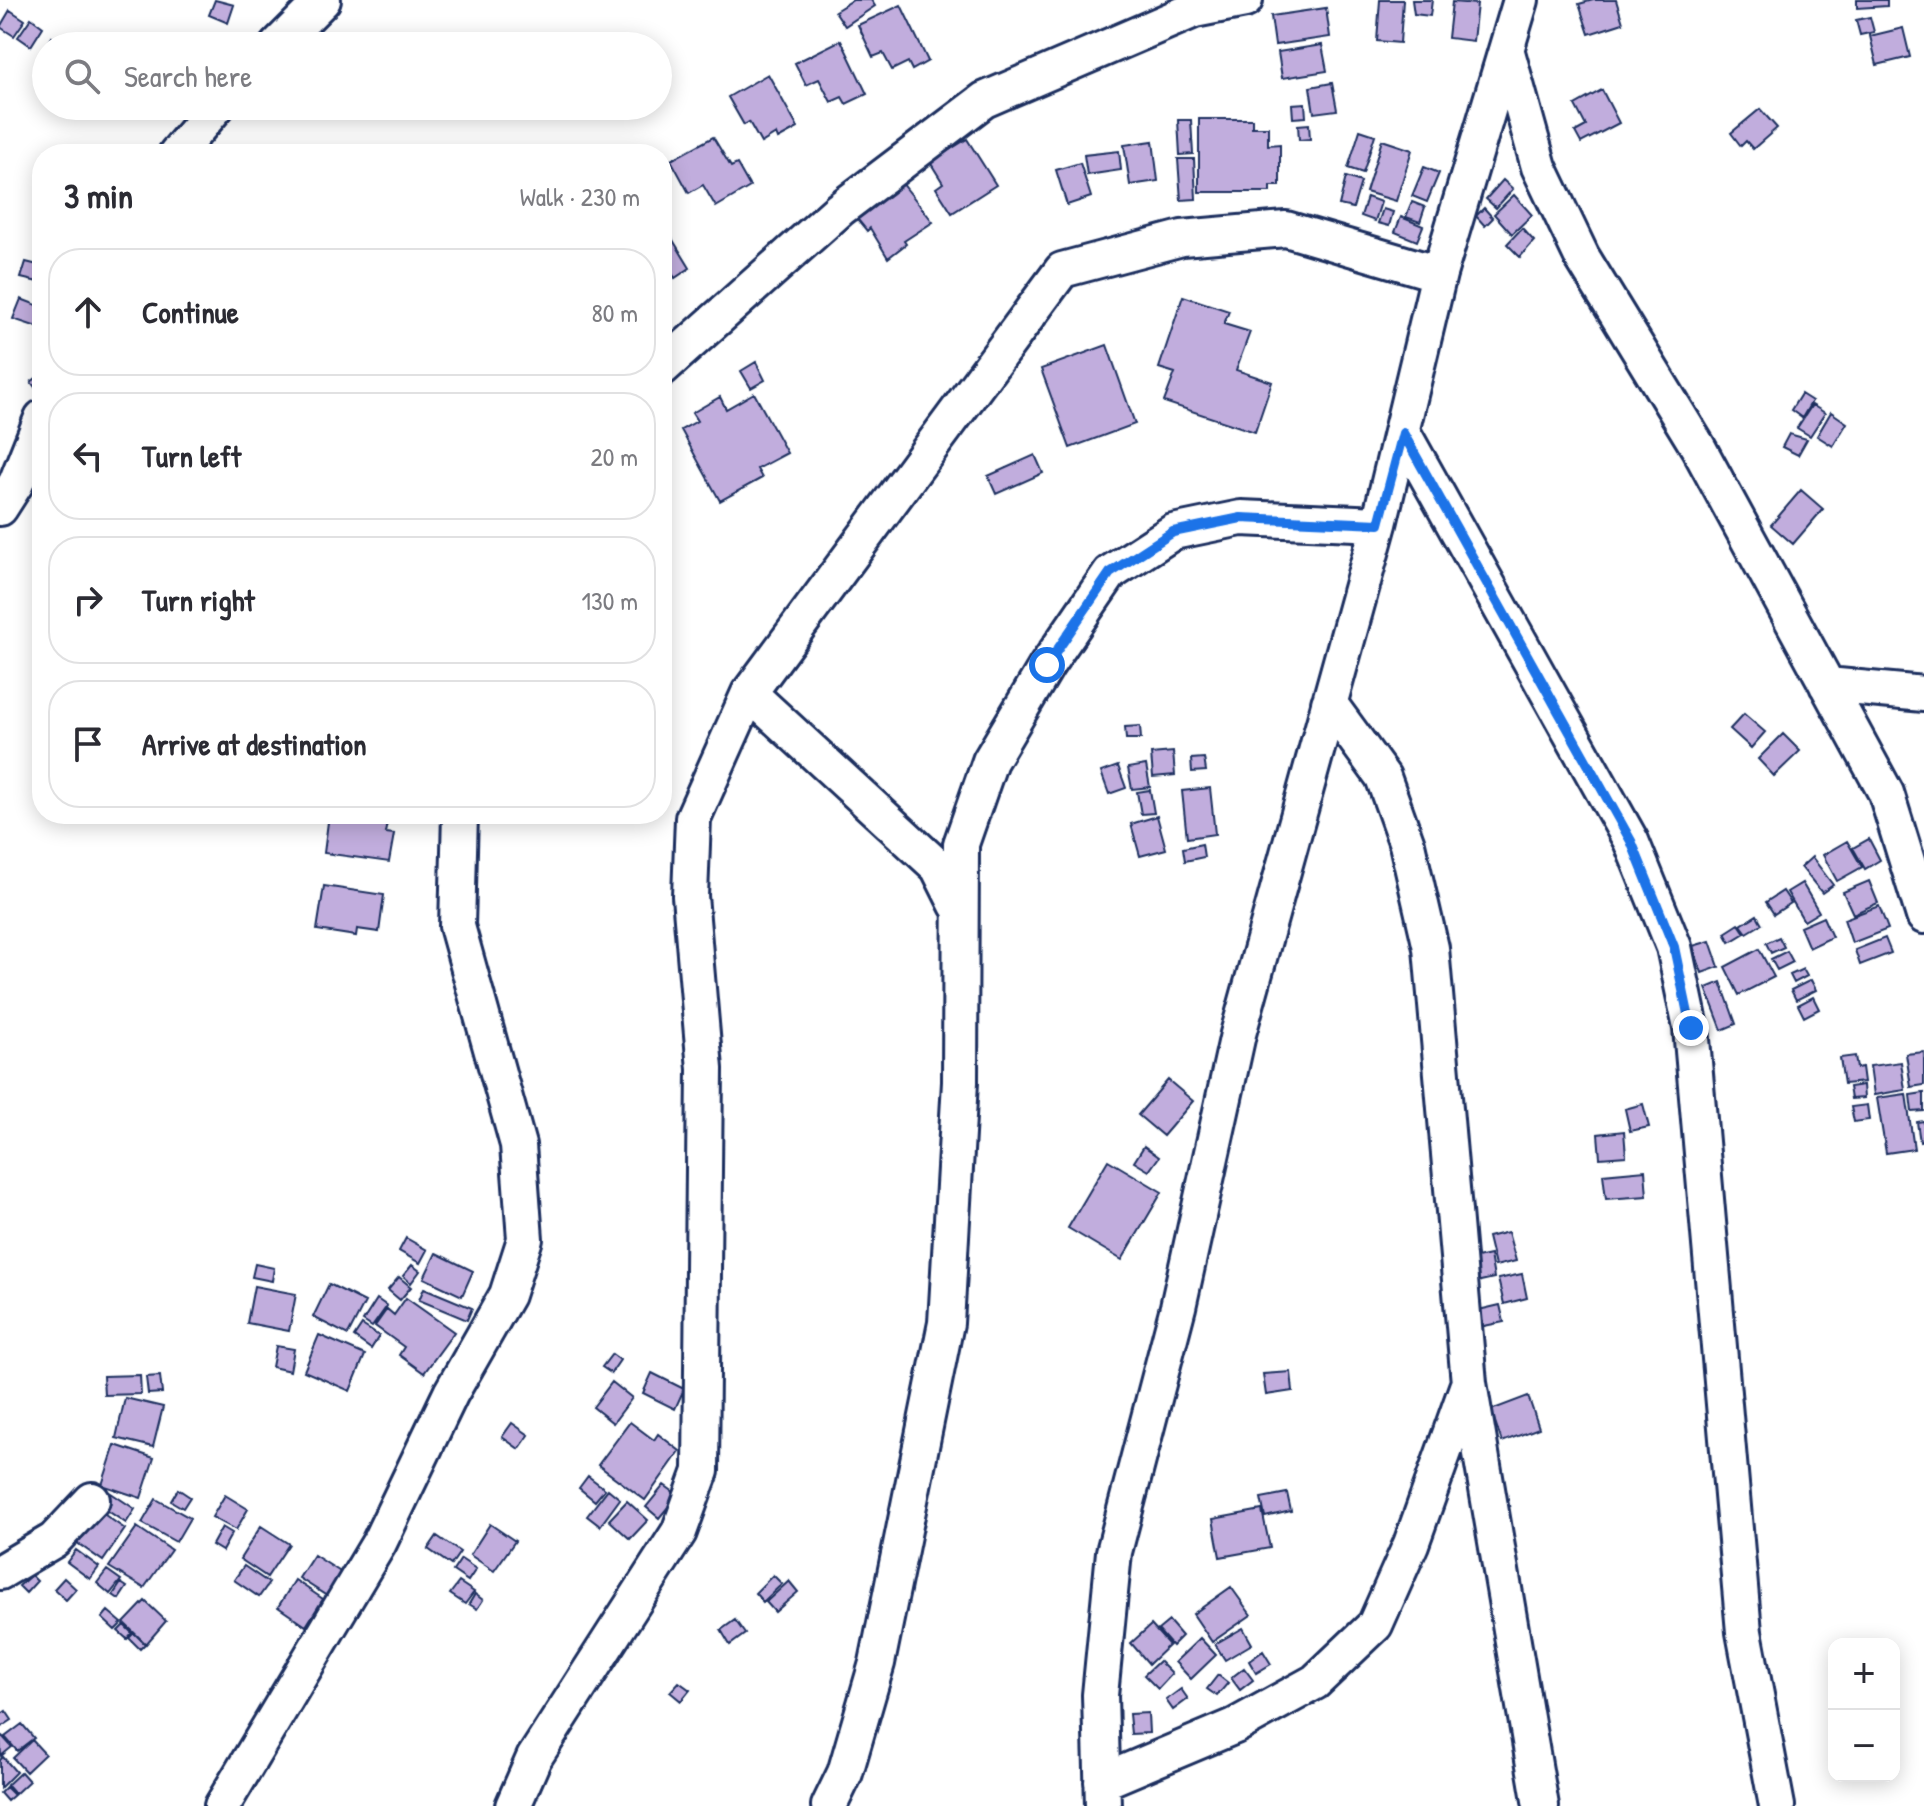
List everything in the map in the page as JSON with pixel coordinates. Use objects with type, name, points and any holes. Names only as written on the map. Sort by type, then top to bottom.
[{"type":"street","points":[[291,32],[323,0]]},
{"type":"street","points":[[672,359],[840,209],[984,100],[1194,10],[1245,0]]},
{"type":"street","points":[[1469,1383],[1411,1544],[1375,1625],[1315,1682],[1102,1794],[1100,1695],[1114,1552],[1178,1307],[1238,1034],[1379,524],[1439,274],[1521,0]]},
{"type":"street","points":[[1507,52],[1539,167],[1582,257],[1698,447],[1886,793],[1924,916]]},
{"type":"street","points":[[185,144],[205,120]]},
{"type":"street","points":[[513,1806],[534,1758],[679,1532],[701,1471],[705,1069],[690,896],[693,818],[749,693],[1062,270],[1182,238],[1286,229],[1439,274]]},
{"type":"street","points":[[1403,433],[1631,841],[1674,947],[1691,1028],[1729,1491],[1744,1632],[1777,1806]]},
{"type":"street","points":[[0,508],[16,483],[32,443]]},
{"type":"street","points":[[829,1806],[845,1773],[877,1663],[946,1323],[960,1082],[960,911],[950,856],[990,761],[1047,665],[1110,573],[1173,532],[1241,518],[1379,524]]},
{"type":"street","points":[[1827,685],[1924,694]]},
{"type":"street","points":[[749,693],[950,856]]},
{"type":"street","points":[[1329,703],[1383,777],[1407,844],[1431,948],[1469,1383],[1541,1806]]},
{"type":"street","points":[[222,1806],[379,1543],[451,1393],[507,1295],[525,1239],[518,1145],[457,926],[460,824]]},
{"type":"street","points":[[0,1572],[54,1540],[92,1500]]},
{"type":"building","points":[[215,0],[234,5],[228,23],[209,15]]},
{"type":"building","points":[[853,0],[871,0],[875,6],[845,26],[835,11]]},
{"type":"building","points":[[1380,0],[1403,0],[1400,43],[1377,41]]},
{"type":"building","points":[[1412,0],[1432,0],[1430,16],[1414,14]]},
{"type":"building","points":[[1593,0],[1616,0],[1623,23],[1589,34],[1579,4]]},
{"type":"building","points":[[1857,0],[1887,0],[1887,6],[1857,8]]},
{"type":"building","points":[[1452,2],[1477,4],[1473,41],[1448,38]]},
{"type":"building","points":[[901,5],[928,61],[912,70],[908,62],[892,70],[883,53],[873,57],[858,25]]},
{"type":"building","points":[[1326,8],[1330,37],[1275,45],[1271,16]]},
{"type":"building","points":[[10,10],[25,20],[14,36],[0,27]]},
{"type":"building","points":[[1870,17],[1874,32],[1860,35],[1856,20]]},
{"type":"building","points":[[31,18],[43,27],[40,32],[32,32],[31,46],[18,37]]},
{"type":"building","points":[[1903,28],[1910,57],[1877,65],[1870,36]]},
{"type":"building","points":[[841,40],[867,94],[846,104],[842,97],[831,102],[819,79],[806,85],[795,63]]},
{"type":"building","points":[[1322,45],[1327,71],[1282,78],[1278,52]]},
{"type":"building","points":[[768,74],[798,128],[778,139],[776,134],[761,143],[749,122],[744,125],[728,97]]},
{"type":"building","points":[[1332,83],[1337,110],[1314,113],[1310,87]]},
{"type":"building","points":[[1602,90],[1619,123],[1581,143],[1575,132],[1586,126],[1575,105]]},
{"type":"building","points":[[1305,103],[1306,117],[1293,118],[1292,104]]},
{"type":"building","points":[[1760,109],[1777,128],[1753,149],[1746,141],[1741,146],[1731,133]]},
{"type":"building","points":[[1199,119],[1252,119],[1252,127],[1268,127],[1268,145],[1280,144],[1280,186],[1270,186],[1270,192],[1199,192]]},
{"type":"building","points":[[1178,120],[1191,120],[1193,154],[1180,155]]},
{"type":"building","points":[[1309,124],[1310,139],[1299,140],[1298,125]]},
{"type":"building","points":[[1360,130],[1375,135],[1363,173],[1348,168]]},
{"type":"building","points":[[713,137],[731,167],[737,164],[750,187],[716,207],[703,185],[689,193],[672,159]]},
{"type":"building","points":[[967,139],[996,185],[952,213],[936,188],[943,183],[930,162]]},
{"type":"building","points":[[1382,140],[1412,150],[1396,201],[1366,192]]},
{"type":"building","points":[[1153,141],[1158,181],[1130,185],[1124,145]]},
{"type":"building","points":[[1119,151],[1121,170],[1087,175],[1084,155]]},
{"type":"building","points":[[1178,159],[1194,159],[1196,199],[1181,200]]},
{"type":"building","points":[[1080,163],[1091,197],[1067,205],[1056,170]]},
{"type":"building","points":[[1424,167],[1439,173],[1427,202],[1412,196]]},
{"type":"building","points":[[894,173],[933,222],[904,241],[906,244],[888,258],[870,228],[867,231],[854,215]]},
{"type":"building","points":[[1346,177],[1361,182],[1353,208],[1339,205]]},
{"type":"building","points":[[1503,180],[1513,189],[1496,208],[1486,199]]},
{"type":"building","points":[[1514,195],[1532,215],[1512,234],[1494,214]]},
{"type":"building","points":[[1367,197],[1381,202],[1375,221],[1361,216]]},
{"type":"building","points":[[1412,202],[1425,207],[1420,222],[1406,217]]},
{"type":"building","points":[[1484,208],[1493,218],[1485,226],[1476,216]]},
{"type":"building","points":[[1383,209],[1393,212],[1389,226],[1378,223]]},
{"type":"building","points":[[1401,217],[1423,226],[1417,241],[1395,232]]},
{"type":"building","points":[[1522,228],[1534,241],[1520,257],[1507,244]]},
{"type":"building","points":[[672,238],[690,268],[675,278],[672,274]]},
{"type":"building","points":[[26,262],[32,264],[32,281],[21,278]]},
{"type":"building","points":[[1183,296],[1229,311],[1224,324],[1250,332],[1236,370],[1272,382],[1255,432],[1164,402],[1175,373],[1159,368]]},
{"type":"building","points":[[21,299],[32,303],[32,325],[13,319]]},
{"type":"building","points":[[1107,345],[1135,424],[1070,448],[1041,369]]},
{"type":"building","points":[[756,362],[765,380],[751,388],[741,371]]},
{"type":"building","points":[[754,393],[787,453],[757,469],[762,478],[720,501],[681,430],[697,421],[692,413],[720,397],[726,409]]},
{"type":"building","points":[[1801,394],[1812,401],[1802,418],[1791,410]]},
{"type":"building","points":[[1812,405],[1825,413],[1810,436],[1797,428]]},
{"type":"building","points":[[1831,412],[1847,423],[1833,446],[1817,436]]},
{"type":"building","points":[[1789,434],[1807,439],[1798,455],[1782,447]]},
{"type":"building","points":[[1035,455],[1043,473],[996,494],[988,476]]},
{"type":"building","points":[[1801,490],[1823,509],[1793,544],[1771,525]]},
{"type":"building","points":[[1744,714],[1765,732],[1751,748],[1730,729]]},
{"type":"building","points":[[1140,726],[1141,739],[1126,739],[1125,727]]},
{"type":"building","points":[[1783,734],[1800,751],[1774,776],[1758,759]]},
{"type":"building","points":[[1173,752],[1175,775],[1153,777],[1151,754]]},
{"type":"building","points":[[1204,758],[1206,771],[1192,772],[1191,759]]},
{"type":"building","points":[[1146,765],[1150,787],[1132,789],[1128,768]]},
{"type":"building","points":[[1118,766],[1126,788],[1109,794],[1101,772]]},
{"type":"building","points":[[1210,788],[1215,834],[1187,838],[1182,791]]},
{"type":"building","points":[[1150,790],[1154,813],[1141,814],[1137,792]]},
{"type":"building","points":[[1157,816],[1166,849],[1140,856],[1131,824]]},
{"type":"building","points":[[328,824],[387,824],[385,833],[394,834],[389,862],[324,853]]},
{"type":"building","points":[[1869,839],[1880,860],[1865,869],[1853,848]]},
{"type":"building","points":[[1847,841],[1862,867],[1837,881],[1823,855]]},
{"type":"building","points":[[1202,844],[1204,857],[1185,861],[1183,848]]},
{"type":"building","points":[[1812,857],[1833,885],[1822,893],[1801,867]]},
{"type":"building","points":[[1869,881],[1878,903],[1853,914],[1843,892]]},
{"type":"building","points":[[1802,883],[1819,912],[1804,921],[1787,892]]},
{"type":"building","points":[[324,886],[384,895],[379,932],[357,929],[356,936],[317,930]]},
{"type":"building","points":[[1783,891],[1791,903],[1774,914],[1766,902]]},
{"type":"building","points":[[1879,906],[1888,929],[1852,943],[1844,919]]},
{"type":"building","points":[[1757,915],[1762,924],[1747,933],[1741,925]]},
{"type":"building","points":[[1823,917],[1832,937],[1809,948],[1800,927]]},
{"type":"building","points":[[1739,924],[1745,933],[1730,942],[1725,933]]},
{"type":"building","points":[[1779,937],[1784,947],[1771,953],[1766,943]]},
{"type":"building","points":[[1885,938],[1891,953],[1860,965],[1855,950]]},
{"type":"building","points":[[1710,941],[1719,967],[1702,973],[1693,946]]},
{"type":"building","points":[[1759,949],[1774,977],[1739,995],[1725,967]]},
{"type":"building","points":[[1787,951],[1793,962],[1777,970],[1771,959]]},
{"type":"building","points":[[1803,969],[1807,976],[1794,983],[1790,975]]},
{"type":"building","points":[[1811,980],[1816,990],[1796,1000],[1791,990]]},
{"type":"building","points":[[1721,982],[1736,1024],[1722,1030],[1706,988]]},
{"type":"building","points":[[1813,997],[1819,1009],[1804,1017],[1798,1005]]},
{"type":"building","points":[[1924,1052],[1924,1085],[1911,1087],[1906,1054]]},
{"type":"building","points":[[1855,1056],[1857,1068],[1862,1067],[1864,1082],[1844,1084],[1840,1058]]},
{"type":"building","points":[[1901,1062],[1905,1090],[1874,1095],[1870,1066]]},
{"type":"building","points":[[1168,1080],[1193,1101],[1163,1136],[1138,1115]]},
{"type":"building","points":[[1863,1085],[1864,1098],[1851,1099],[1849,1087]]},
{"type":"building","points":[[1924,1093],[1924,1111],[1912,1112],[1910,1095]]},
{"type":"building","points":[[1906,1094],[1914,1149],[1886,1153],[1877,1098]]},
{"type":"building","points":[[1643,1104],[1649,1127],[1630,1131],[1625,1109]]},
{"type":"building","points":[[1867,1105],[1869,1120],[1854,1122],[1851,1107]]},
{"type":"building","points":[[1924,1121],[1924,1141],[1920,1142],[1917,1122]]},
{"type":"building","points":[[1624,1131],[1626,1156],[1600,1158],[1598,1134]]},
{"type":"building","points":[[1144,1146],[1159,1157],[1149,1171],[1134,1162]]},
{"type":"building","points":[[1108,1160],[1162,1192],[1122,1260],[1068,1228]]},
{"type":"building","points":[[1645,1170],[1647,1196],[1606,1199],[1603,1174]]},
{"type":"building","points":[[1508,1232],[1516,1261],[1495,1266],[1488,1237]]},
{"type":"building","points":[[406,1238],[427,1250],[420,1263],[399,1251]]},
{"type":"building","points":[[436,1253],[473,1271],[462,1296],[424,1278]]},
{"type":"building","points":[[1490,1255],[1494,1278],[1467,1284],[1462,1261]]},
{"type":"building","points":[[255,1264],[274,1268],[272,1281],[252,1277]]},
{"type":"building","points":[[412,1265],[420,1271],[411,1283],[403,1276]]},
{"type":"building","points":[[1522,1274],[1527,1298],[1504,1304],[1498,1279]]},
{"type":"building","points":[[399,1277],[411,1287],[400,1300],[388,1290]]},
{"type":"building","points":[[329,1284],[365,1302],[348,1335],[313,1317]]},
{"type":"building","points":[[254,1286],[296,1294],[289,1331],[247,1323]]},
{"type":"building","points":[[424,1288],[472,1308],[467,1320],[419,1300]]},
{"type":"building","points":[[406,1298],[454,1332],[424,1373],[399,1355],[404,1347],[375,1326],[387,1309],[394,1315]]},
{"type":"building","points":[[377,1299],[387,1306],[372,1327],[363,1321]]},
{"type":"building","points":[[1500,1305],[1504,1322],[1474,1328],[1470,1312]]},
{"type":"building","points":[[362,1325],[379,1336],[371,1349],[354,1337]]},
{"type":"building","points":[[319,1335],[365,1355],[350,1391],[304,1371]]},
{"type":"building","points":[[276,1346],[294,1349],[290,1371],[272,1367]]},
{"type":"building","points":[[612,1354],[620,1360],[611,1373],[602,1367]]},
{"type":"building","points":[[1291,1372],[1293,1391],[1266,1395],[1263,1374]]},
{"type":"building","points":[[652,1373],[684,1389],[675,1409],[643,1393]]},
{"type":"building","points":[[140,1375],[141,1394],[104,1395],[103,1376]]},
{"type":"building","points":[[160,1376],[162,1393],[148,1394],[146,1377]]},
{"type":"building","points":[[612,1382],[632,1398],[613,1423],[593,1407]]},
{"type":"building","points":[[1528,1396],[1539,1428],[1502,1442],[1491,1410]]},
{"type":"building","points":[[125,1398],[163,1407],[153,1447],[116,1438]]},
{"type":"building","points":[[630,1422],[654,1440],[658,1434],[680,1451],[645,1500],[598,1465]]},
{"type":"building","points":[[512,1423],[529,1435],[519,1449],[502,1437]]},
{"type":"building","points":[[115,1445],[154,1458],[141,1498],[102,1485]]},
{"type":"building","points":[[588,1476],[605,1489],[595,1501],[579,1488]]},
{"type":"building","points":[[664,1485],[678,1495],[659,1518],[646,1507]]},
{"type":"building","points":[[178,1489],[190,1497],[183,1508],[171,1501]]},
{"type":"building","points":[[608,1489],[620,1499],[600,1526],[587,1516]]},
{"type":"building","points":[[108,1491],[135,1509],[126,1523],[99,1505]]},
{"type":"building","points":[[1287,1493],[1291,1511],[1265,1517],[1261,1498]]},
{"type":"building","points":[[225,1495],[248,1509],[236,1530],[212,1517]]},
{"type":"building","points":[[156,1499],[190,1518],[176,1542],[142,1523]]},
{"type":"building","points":[[627,1501],[648,1520],[630,1539],[609,1520]]},
{"type":"building","points":[[92,1506],[125,1529],[103,1561],[70,1538]]},
{"type":"building","points":[[1262,1510],[1270,1548],[1220,1557],[1213,1519]]},
{"type":"building","points":[[490,1524],[515,1541],[494,1571],[470,1555]]},
{"type":"building","points":[[261,1526],[289,1544],[267,1577],[240,1559]]},
{"type":"building","points":[[137,1527],[171,1550],[144,1588],[109,1567]]},
{"type":"building","points":[[222,1527],[232,1533],[222,1551],[212,1545]]},
{"type":"building","points":[[437,1536],[460,1552],[451,1565],[428,1549]]},
{"type":"building","points":[[76,1550],[99,1567],[90,1579],[67,1562]]},
{"type":"building","points":[[314,1555],[342,1573],[327,1596],[299,1578]]},
{"type":"building","points":[[461,1559],[476,1569],[468,1581],[453,1571]]},
{"type":"building","points":[[244,1566],[269,1583],[259,1597],[234,1580]]},
{"type":"building","points":[[107,1570],[121,1580],[110,1594],[97,1583]]},
{"type":"building","points":[[31,1575],[37,1581],[26,1593],[19,1586]]},
{"type":"building","points":[[773,1575],[782,1584],[763,1602],[755,1593]]},
{"type":"building","points":[[64,1578],[76,1589],[66,1600],[54,1589]]},
{"type":"building","points":[[295,1580],[323,1599],[306,1626],[278,1607]]},
{"type":"building","points":[[789,1581],[798,1592],[775,1612],[766,1602]]},
{"type":"building","points":[[459,1582],[474,1592],[465,1604],[450,1594]]},
{"type":"building","points":[[121,1583],[127,1587],[119,1599],[113,1595]]},
{"type":"building","points":[[1231,1587],[1251,1615],[1212,1642],[1193,1614]]},
{"type":"building","points":[[475,1594],[483,1600],[477,1609],[469,1604]]},
{"type":"building","points":[[145,1601],[166,1621],[146,1644],[124,1623]]},
{"type":"building","points":[[108,1611],[122,1623],[115,1630],[102,1618]]},
{"type":"building","points":[[735,1620],[745,1634],[730,1645],[721,1630]]},
{"type":"building","points":[[1169,1621],[1182,1636],[1172,1646],[1158,1630]]},
{"type":"building","points":[[124,1625],[132,1633],[127,1639],[118,1631]]},
{"type":"building","points":[[1151,1625],[1169,1645],[1149,1664],[1131,1643]]},
{"type":"building","points":[[1243,1628],[1252,1644],[1225,1660],[1215,1644]]},
{"type":"building","points":[[134,1633],[145,1644],[140,1649],[129,1638]]},
{"type":"building","points":[[1200,1638],[1216,1655],[1191,1679],[1175,1662]]},
{"type":"building","points":[[1263,1651],[1271,1664],[1256,1673],[1249,1661]]},
{"type":"building","points":[[1159,1661],[1172,1674],[1158,1689],[1144,1675]]},
{"type":"building","points":[[1244,1668],[1253,1680],[1240,1690],[1231,1678]]},
{"type":"building","points":[[1218,1675],[1228,1683],[1217,1696],[1207,1689]]},
{"type":"building","points":[[679,1682],[690,1690],[681,1701],[670,1692]]},
{"type":"building","points":[[1181,1689],[1188,1699],[1173,1710],[1166,1700]]},
{"type":"building","points":[[6,1711],[12,1720],[0,1728],[0,1715]]},
{"type":"building","points":[[1148,1713],[1149,1733],[1131,1734],[1129,1714]]},
{"type":"building","points":[[22,1724],[34,1738],[17,1751],[5,1737]]},
{"type":"building","points":[[2,1736],[12,1747],[1,1756],[0,1739]]},
{"type":"building","points":[[32,1740],[45,1754],[26,1772],[13,1758]]},
{"type":"building","points":[[3,1757],[16,1772],[0,1788],[0,1760]]},
{"type":"building","points":[[21,1772],[29,1781],[15,1794],[7,1785]]},
{"type":"building","points":[[6,1787],[14,1795],[7,1801],[0,1793]]},
{"type":"route","points":[[1047,665],[1110,573],[1173,532],[1241,518],[1379,524],[1403,433],[1631,841],[1674,947],[1691,1028]]}]
